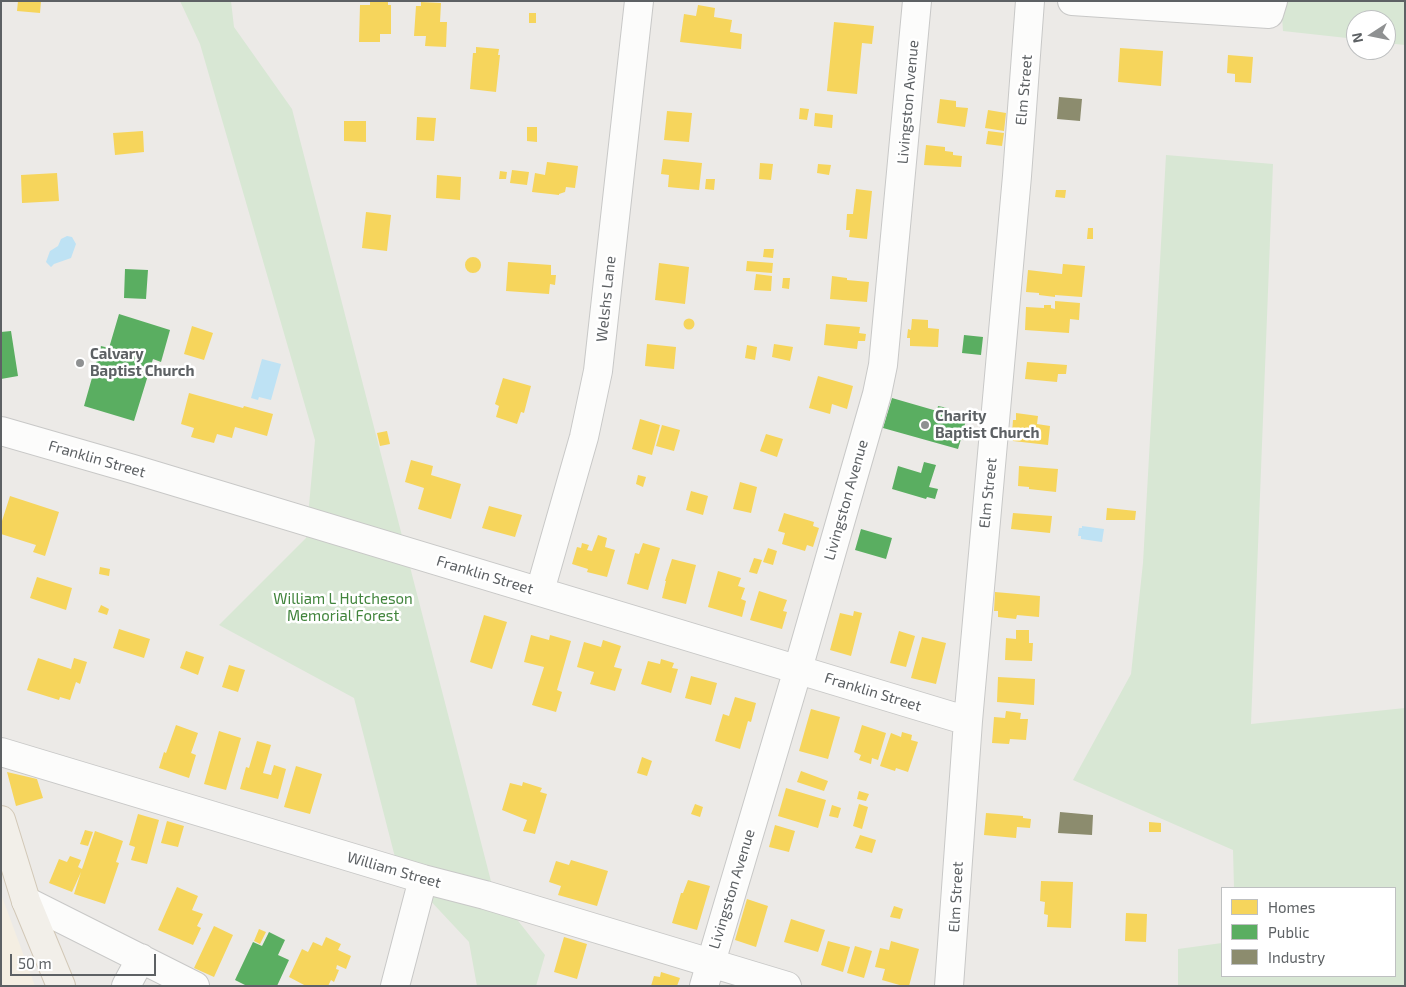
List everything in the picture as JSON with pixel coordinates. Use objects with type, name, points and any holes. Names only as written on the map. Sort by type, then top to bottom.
[{"type":"main road","points":[[1,820],[26,901],[61,986]]},
{"type":"street","name":"Welshs Lane","points":[[540,591],[584,437],[598,372],[639,1]]},
{"type":"street","name":"Livingston Avenue","points":[[707,974],[798,669],[877,394],[883,365],[917,1]]},
{"type":"street","name":"Elm Street","points":[[949,986],[968,721],[1017,176],[1030,1]]},
{"type":"street","points":[[1072,1],[1271,8]]},
{"type":"street","name":"Franklin Street","points":[[1,431],[540,591],[968,721]]},
{"type":"street","name":"William Street","points":[[1,752],[424,879],[485,895],[707,974],[787,986]]},
{"type":"street","points":[[395,986],[424,879]]},
{"type":"street","points":[[26,901],[195,986]]},
{"type":"street","points":[[126,986],[141,958]]},
{"type":"shaded area","points":[[1,894],[35,986],[1,986]]},
{"type":"green space","name":"William L Hutcheson Memorial Forest","points":[[180,1],[231,1],[234,27],[292,109],[493,889],[545,955],[536,986],[477,986],[469,942],[397,865],[354,698],[219,625],[306,538],[315,440],[200,44]]},
{"type":"green space","points":[[1264,1],[1405,1],[1405,45],[1396,44],[1396,10],[1346,10],[1346,38],[1283,31],[1281,3]]},
{"type":"green space","points":[[1166,155],[1273,164],[1251,724],[1405,708],[1405,986],[1178,986],[1178,949],[1221,943],[1221,977],[1396,977],[1396,887],[1234,887],[1233,850],[1073,780],[1131,674],[1143,563]]},
{"type":"water","points":[[67,236],[72,237],[76,244],[71,258],[54,264],[51,267],[46,262],[50,251],[58,246],[61,239]]},
{"type":"water","points":[[262,359],[281,364],[271,400],[259,397],[258,400],[251,398]]},
{"type":"water","points":[[1082,526],[1104,529],[1102,542],[1081,539],[1081,536],[1078,536],[1079,528],[1082,528]]},
{"type":"building: Homes","points":[[18,1],[41,1],[40,13],[17,11]]},
{"type":"building: Homes","points":[[370,1],[388,1],[388,5],[391,5],[391,34],[380,34],[380,42],[359,42],[360,5],[370,5]]},
{"type":"building: Homes","points":[[421,2],[441,3],[440,22],[447,22],[446,47],[425,46],[426,36],[414,36],[416,6],[421,6]]},
{"type":"building: Homes","points":[[698,5],[715,8],[714,17],[732,20],[730,32],[742,34],[741,49],[680,42],[684,14],[696,16]]},
{"type":"building: Homes","points":[[529,13],[536,13],[536,23],[529,23]]},
{"type":"building: Homes","points":[[834,22],[874,26],[872,44],[862,43],[857,94],[827,91]]},
{"type":"building: Homes","points":[[476,47],[499,49],[496,92],[470,89],[473,53],[476,53]]},
{"type":"building: Homes","points":[[1120,48],[1163,51],[1161,86],[1118,82]]},
{"type":"building: Homes","points":[[1228,55],[1253,57],[1251,83],[1235,82],[1235,74],[1227,73]]},
{"type":"building: Homes","points":[[940,99],[956,101],[956,107],[968,108],[965,127],[937,123]]},
{"type":"building: Homes","points":[[800,108],[809,109],[807,120],[799,119]]},
{"type":"building: Homes","points":[[988,110],[1006,113],[1004,131],[985,128]]},
{"type":"building: Homes","points":[[667,111],[692,113],[689,142],[664,140]]},
{"type":"building: Homes","points":[[815,113],[833,115],[832,128],[814,126]]},
{"type":"building: Homes","points":[[417,117],[436,118],[434,141],[416,140]]},
{"type":"building: Homes","points":[[344,121],[366,121],[366,142],[344,141]]},
{"type":"building: Homes","points":[[527,127],[537,127],[537,142],[527,141]]},
{"type":"building: Homes","points":[[143,131],[144,152],[115,155],[113,133]]},
{"type":"building: Homes","points":[[988,131],[1004,133],[1002,146],[986,144]]},
{"type":"building: Homes","points":[[926,145],[945,147],[945,151],[953,152],[953,155],[962,156],[961,167],[924,165]]},
{"type":"building: Homes","points":[[663,159],[702,163],[699,190],[668,187],[669,175],[661,174]]},
{"type":"building: Homes","points":[[547,162],[578,166],[575,188],[566,187],[565,192],[559,195],[532,192],[535,173],[545,175]]},
{"type":"building: Homes","points":[[760,163],[773,164],[771,180],[759,179]]},
{"type":"building: Homes","points":[[818,164],[831,165],[829,175],[817,173]]},
{"type":"building: Homes","points":[[512,170],[529,172],[527,185],[510,183]]},
{"type":"building: Homes","points":[[500,171],[507,172],[506,179],[499,179]]},
{"type":"building: Homes","points":[[57,173],[59,201],[22,203],[21,175]]},
{"type":"building: Homes","points":[[437,175],[461,177],[460,200],[436,198]]},
{"type":"building: Homes","points":[[706,179],[715,179],[714,190],[705,189]]},
{"type":"building: Homes","points":[[856,189],[872,191],[867,239],[849,237],[850,230],[846,230],[847,214],[853,214]]},
{"type":"building: Homes","points":[[1056,190],[1066,190],[1065,198],[1055,197]]},
{"type":"building: Homes","points":[[366,212],[391,215],[387,251],[362,248]]},
{"type":"building: Homes","points":[[1088,228],[1093,228],[1093,239],[1087,239]]},
{"type":"building: Homes","points":[[764,249],[774,249],[773,258],[763,257]]},
{"type":"building: Homes","points":[[470,257],[476,257],[481,262],[479,271],[470,273],[465,268],[465,262]]},
{"type":"building: Homes","points":[[747,261],[773,263],[772,273],[746,271]]},
{"type":"building: Homes","points":[[508,262],[551,265],[551,275],[556,275],[555,285],[550,284],[549,294],[506,291]]},
{"type":"building: Homes","points":[[659,263],[689,267],[685,304],[655,300]]},
{"type":"building: Homes","points":[[1063,264],[1085,266],[1082,297],[1055,295],[1055,297],[1026,292],[1028,270],[1062,274]]},
{"type":"building: Homes","points":[[756,274],[772,276],[771,291],[754,290]]},
{"type":"building: Homes","points":[[832,276],[847,278],[847,280],[869,282],[867,302],[830,299]]},
{"type":"building: Homes","points":[[783,278],[790,278],[789,289],[782,288]]},
{"type":"building: Homes","points":[[1055,301],[1080,303],[1079,320],[1070,319],[1069,333],[1025,330],[1026,307],[1044,308],[1044,305],[1051,305],[1051,308],[1055,309]]},
{"type":"building: Homes","points":[[687,319],[691,319],[694,324],[693,328],[687,329],[684,326],[684,322]]},
{"type":"building: Homes","points":[[912,319],[928,320],[928,328],[939,329],[938,347],[910,346],[910,338],[907,338],[908,329],[911,330]]},
{"type":"building: Homes","points":[[826,324],[860,327],[859,333],[866,334],[865,341],[858,341],[857,349],[824,345]]},
{"type":"building: Homes","points":[[192,326],[213,333],[204,360],[184,354]]},
{"type":"building: Homes","points":[[647,344],[676,347],[674,369],[645,366]]},
{"type":"building: Homes","points":[[774,344],[793,347],[790,361],[772,357]]},
{"type":"building: Homes","points":[[747,345],[757,347],[755,360],[745,358]]},
{"type":"building: Homes","points":[[1027,362],[1067,365],[1066,374],[1058,374],[1057,382],[1025,379]]},
{"type":"building: Homes","points":[[818,376],[853,386],[847,409],[832,404],[830,414],[809,408]]},
{"type":"building: Homes","points":[[503,378],[531,386],[524,413],[521,412],[517,424],[496,417],[499,406],[495,404]]},
{"type":"building: Homes","points":[[189,393],[273,414],[267,436],[235,427],[232,438],[217,434],[214,443],[191,437],[194,428],[181,424]]},
{"type":"building: Homes","points":[[1016,413],[1038,416],[1037,424],[1050,426],[1048,445],[1013,441],[1013,420],[1016,420]]},
{"type":"building: Homes","points":[[640,419],[660,425],[652,455],[632,449]]},
{"type":"building: Homes","points":[[662,425],[680,430],[674,451],[656,446]]},
{"type":"building: Homes","points":[[387,431],[390,444],[380,446],[377,433]]},
{"type":"building: Homes","points":[[766,434],[783,439],[777,457],[760,451]]},
{"type":"building: Homes","points":[[411,460],[433,466],[431,475],[461,484],[451,519],[418,509],[424,488],[405,482]]},
{"type":"building: Homes","points":[[1019,466],[1058,469],[1056,492],[1018,486]]},
{"type":"building: Homes","points":[[638,475],[646,477],[643,487],[636,484]]},
{"type":"building: Homes","points":[[740,482],[757,487],[751,513],[733,509]]},
{"type":"building: Homes","points":[[691,491],[708,496],[703,515],[686,510]]},
{"type":"building: Homes","points":[[10,496],[59,512],[45,556],[33,552],[36,545],[1,534],[1,524]]},
{"type":"building: Homes","points":[[489,506],[522,515],[515,537],[482,528]]},
{"type":"building: Homes","points":[[1107,508],[1136,511],[1135,520],[1106,520]]},
{"type":"building: Homes","points":[[784,513],[814,522],[813,526],[819,528],[813,547],[807,545],[805,551],[782,544],[785,533],[778,531]]},
{"type":"building: Homes","points":[[1013,513],[1052,516],[1050,533],[1011,529]]},
{"type":"building: Homes","points":[[598,535],[607,538],[605,547],[615,550],[607,577],[587,572],[588,569],[572,564],[577,547],[581,548],[582,543],[589,545],[587,550],[592,551]]},
{"type":"building: Homes","points":[[643,543],[660,548],[648,590],[627,584],[635,553],[639,554]]},
{"type":"building: Homes","points":[[768,548],[777,551],[773,565],[763,562]]},
{"type":"building: Homes","points":[[754,558],[762,560],[757,574],[749,572]]},
{"type":"building: Homes","points":[[672,559],[696,565],[686,604],[662,598]]},
{"type":"building: Homes","points":[[100,567],[110,569],[109,576],[99,574]]},
{"type":"building: Homes","points":[[718,571],[741,578],[738,586],[745,588],[741,599],[746,601],[742,617],[708,607]]},
{"type":"building: Homes","points":[[37,577],[72,588],[66,610],[30,598]]},
{"type":"building: Homes","points":[[759,591],[787,600],[783,611],[787,612],[782,629],[750,620]]},
{"type":"building: Homes","points":[[995,592],[1040,596],[1039,617],[1017,615],[1016,619],[998,617],[998,611],[994,611]]},
{"type":"building: Homes","points":[[101,605],[109,609],[107,615],[98,612]]},
{"type":"building: Homes","points":[[854,611],[862,613],[851,656],[830,650],[840,613],[853,616]]},
{"type":"building: Homes","points":[[484,615],[507,622],[492,669],[470,662]]},
{"type":"building: Homes","points":[[119,629],[150,639],[144,658],[113,648]]},
{"type":"building: Homes","points":[[1016,630],[1029,630],[1029,643],[1033,643],[1032,661],[1005,660],[1006,638],[1016,639]]},
{"type":"building: Homes","points":[[899,631],[915,636],[906,667],[890,663]]},
{"type":"building: Homes","points":[[531,635],[549,640],[550,635],[571,641],[557,690],[562,692],[556,712],[532,705],[544,667],[524,662]]},
{"type":"building: Homes","points":[[922,637],[946,643],[936,684],[911,678]]},
{"type":"building: Homes","points":[[603,640],[621,646],[614,667],[622,669],[615,691],[590,684],[594,672],[577,667],[584,642],[601,647]]},
{"type":"building: Homes","points":[[186,651],[204,657],[198,675],[180,668]]},
{"type":"building: Homes","points":[[38,658],[71,669],[74,658],[87,662],[80,684],[76,682],[70,700],[60,697],[59,700],[27,690]]},
{"type":"building: Homes","points":[[661,659],[674,663],[672,668],[678,669],[671,693],[641,684],[648,661],[660,664]]},
{"type":"building: Homes","points":[[229,665],[245,670],[238,692],[222,687]]},
{"type":"building: Homes","points":[[691,676],[717,683],[711,705],[685,698]]},
{"type":"building: Homes","points":[[998,677],[1035,679],[1034,705],[997,702]]},
{"type":"building: Homes","points":[[735,697],[756,703],[751,722],[748,721],[740,749],[715,741],[723,714],[729,716]]},
{"type":"building: Homes","points":[[811,709],[840,717],[828,759],[799,751]]},
{"type":"building: Homes","points":[[1006,711],[1021,713],[1020,719],[1028,719],[1026,740],[1010,739],[1009,744],[992,743],[994,717],[1005,718]]},
{"type":"building: Homes","points":[[176,725],[198,733],[191,753],[196,755],[189,778],[159,768]]},
{"type":"building: Homes","points":[[862,725],[886,733],[878,760],[872,758],[871,764],[859,760],[861,755],[854,752]]},
{"type":"building: Homes","points":[[219,731],[241,738],[226,790],[204,784]]},
{"type":"building: Homes","points":[[902,732],[912,735],[911,740],[918,742],[908,772],[896,768],[895,771],[880,766],[891,733],[901,737]]},
{"type":"building: Homes","points":[[257,741],[271,745],[263,773],[271,775],[274,765],[286,769],[278,799],[240,789],[246,767],[249,768]]},
{"type":"building: Homes","points":[[642,757],[652,761],[647,776],[637,773]]},
{"type":"building: Homes","points":[[296,766],[322,774],[310,814],[284,807]]},
{"type":"building: Homes","points":[[801,771],[828,781],[824,791],[797,782]]},
{"type":"building: Homes","points":[[7,772],[37,779],[43,798],[16,806]]},
{"type":"building: Homes","points":[[523,782],[542,788],[540,792],[547,794],[535,834],[523,831],[527,820],[502,810],[510,783],[522,786]]},
{"type":"building: Homes","points":[[786,788],[826,800],[818,828],[778,816]]},
{"type":"building: Homes","points":[[859,791],[869,794],[866,801],[857,799]]},
{"type":"building: Homes","points":[[695,804],[703,807],[700,817],[691,814]]},
{"type":"building: Homes","points":[[859,804],[868,807],[862,829],[853,826]]},
{"type":"building: Homes","points":[[832,805],[841,808],[838,818],[829,816]]},
{"type":"building: Homes","points":[[986,813],[1023,816],[1023,818],[1031,819],[1030,828],[1017,827],[1016,838],[984,835]]},
{"type":"building: Homes","points":[[138,814],[159,820],[147,864],[131,860],[135,847],[129,845]]},
{"type":"building: Homes","points":[[167,821],[184,826],[178,847],[161,843]]},
{"type":"building: Homes","points":[[1149,822],[1161,823],[1161,832],[1149,832]]},
{"type":"building: Homes","points":[[775,825],[795,831],[789,852],[769,847]]},
{"type":"building: Homes","points":[[85,830],[93,832],[88,846],[80,844]]},
{"type":"building: Homes","points":[[95,831],[123,841],[116,862],[119,863],[105,904],[74,894],[81,872],[72,892],[49,883],[59,859],[67,862],[70,856],[81,860],[78,867],[82,869]]},
{"type":"building: Homes","points":[[860,835],[876,840],[872,853],[855,848]]},
{"type":"building: Homes","points":[[571,860],[608,871],[597,906],[558,895],[561,886],[549,882],[556,861],[569,865]]},
{"type":"building: Homes","points":[[688,880],[710,886],[697,930],[672,923],[681,893],[683,893]]},
{"type":"building: Homes","points":[[1041,881],[1073,882],[1071,928],[1047,927],[1048,915],[1044,914],[1045,902],[1040,901]]},
{"type":"building: Homes","points":[[177,887],[198,896],[192,910],[203,914],[197,926],[201,928],[193,945],[158,930]]},
{"type":"building: Homes","points":[[747,899],[768,906],[756,947],[735,940]]},
{"type":"building: Homes","points":[[894,906],[903,909],[900,919],[890,917]]},
{"type":"building: Homes","points":[[1126,913],[1147,914],[1146,942],[1125,941]]},
{"type":"building: Homes","points":[[791,919],[825,930],[818,952],[784,942]]},
{"type":"building: Homes","points":[[214,926],[233,935],[214,977],[194,968]]},
{"type":"building: Homes","points":[[259,929],[266,932],[260,944],[254,941]]},
{"type":"building: Homes","points":[[326,937],[341,944],[338,950],[351,956],[346,969],[337,965],[336,969],[339,970],[334,982],[331,980],[328,986],[306,986],[289,977],[302,949],[308,952],[313,942],[322,946]]},
{"type":"building: Homes","points":[[564,937],[587,944],[577,979],[554,972]]},
{"type":"building: Homes","points":[[828,941],[850,947],[843,972],[821,965]]},
{"type":"building: Homes","points":[[891,941],[919,949],[909,986],[882,980],[885,969],[875,967],[880,948],[889,950]]},
{"type":"building: Homes","points":[[855,946],[872,951],[864,978],[847,973]]},
{"type":"building: Homes","points":[[661,972],[680,978],[677,986],[651,986],[654,976],[660,977]]},
{"type":"building: Public","points":[[125,269],[148,270],[146,299],[124,298]]},
{"type":"building: Public","points":[[119,314],[170,330],[161,362],[153,359],[134,421],[84,406],[101,346],[109,348]]},
{"type":"building: Public","points":[[11,331],[18,376],[1,379],[1,332]]},
{"type":"building: Public","points":[[964,335],[983,337],[981,355],[962,353]]},
{"type":"building: Public","name":"Charity Baptist Church","points":[[892,398],[937,411],[938,406],[948,408],[946,413],[966,421],[963,430],[970,432],[968,440],[961,439],[958,449],[883,428]]},
{"type":"building: Public","points":[[924,462],[936,465],[929,487],[938,489],[935,499],[927,497],[926,499],[892,489],[898,466],[921,473]]},
{"type":"building: Public","points":[[861,529],[892,538],[886,559],[855,550]]},
{"type":"building: Public","points":[[269,932],[285,940],[278,955],[289,960],[277,986],[247,986],[235,980],[253,942],[262,946]]},
{"type":"building: Industry","points":[[1059,97],[1082,99],[1080,121],[1057,119]]},
{"type":"building: Industry","points":[[1060,812],[1093,815],[1092,835],[1058,833]]},
{"type":"place","name":"Calvary Baptist Church","points":[[80,363]]},
{"type":"place","name":"Charity Baptist Church","points":[[925,425]]}]
